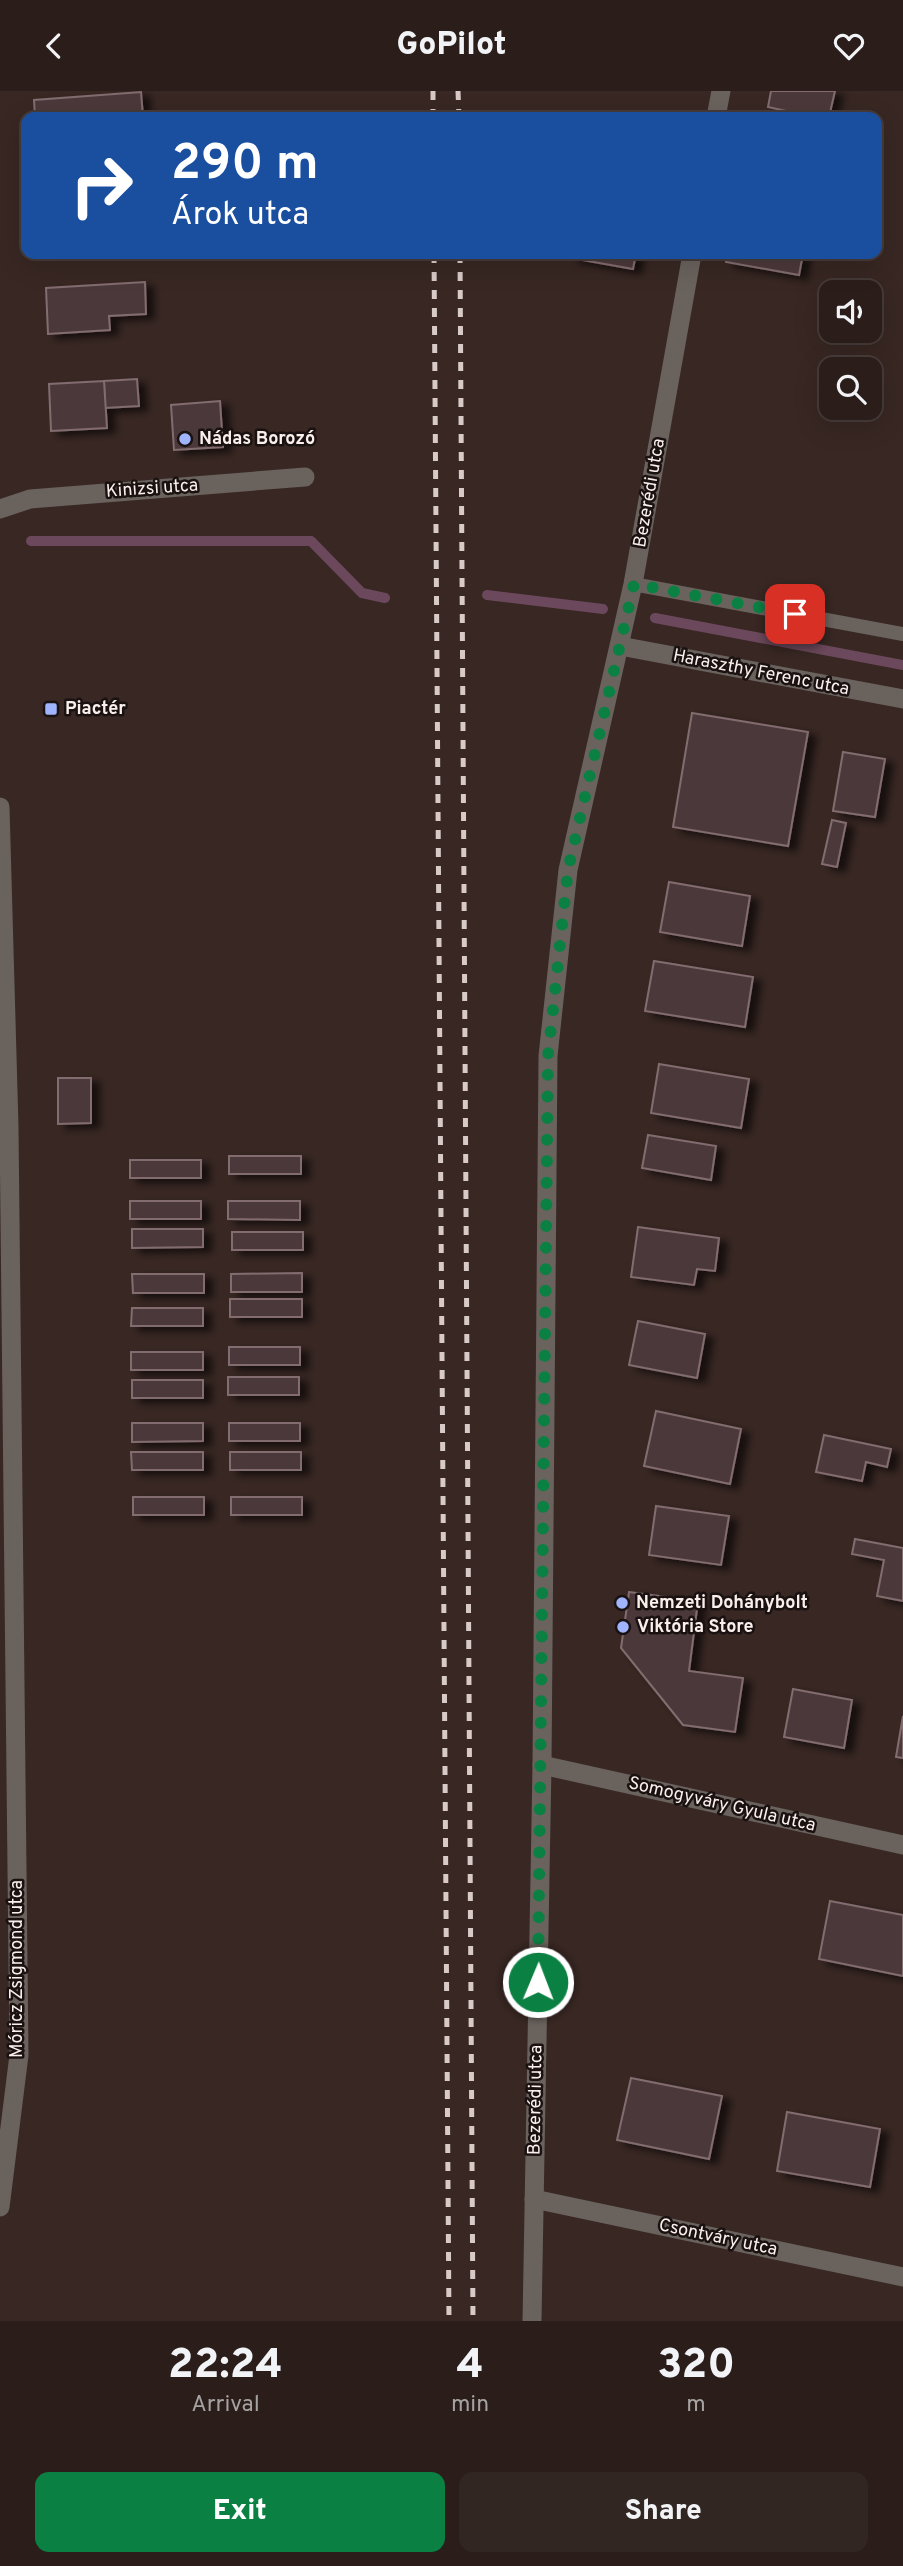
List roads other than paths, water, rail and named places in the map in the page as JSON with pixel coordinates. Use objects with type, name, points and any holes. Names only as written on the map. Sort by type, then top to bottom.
[{"type":"street","points":[[717,112],[721,91]]},
{"type":"street","name":"Bezerédi utca","points":[[532,2321],[542,1765],[548,1056],[568,870],[634,584],[691,259]]},
{"type":"street","name":"Kinizsi utca","points":[[0,509],[30,499],[305,477]]},
{"type":"street","name":"Haraszthy Ferenc utca","points":[[620,646],[903,699]]},
{"type":"street","name":"Móricz Zsigmond utca","points":[[0,807],[9,1126],[19,2055],[0,2207]]},
{"type":"street","name":"Somogyváry Gyula utca","points":[[542,1765],[903,1845]]},
{"type":"street","name":"Csontváry utca","points":[[534,2199],[903,2277]]},
{"type":"lane","points":[[634,584],[903,634]]},
{"type":"waterway","points":[[31,541],[311,541],[362,593],[385,598]]},
{"type":"waterway","points":[[487,595],[603,609]]},
{"type":"waterway","points":[[655,618],[903,665]]},
{"type":"railway","points":[[433,91],[433,112]]},
{"type":"railway","points":[[458,91],[459,112]]},
{"type":"railway","points":[[434,259],[449,2321]]},
{"type":"railway","points":[[460,259],[473,2321]]},
{"type":"place","name":"Nádas Borozó","points":[[185,439]]},
{"type":"place","name":"Piactér","points":[[51,709]]},
{"type":"place","name":"Nemzeti Dohánybolt","points":[[622,1603]]},
{"type":"place","name":"Viktória Store","points":[[623,1627]]}]
